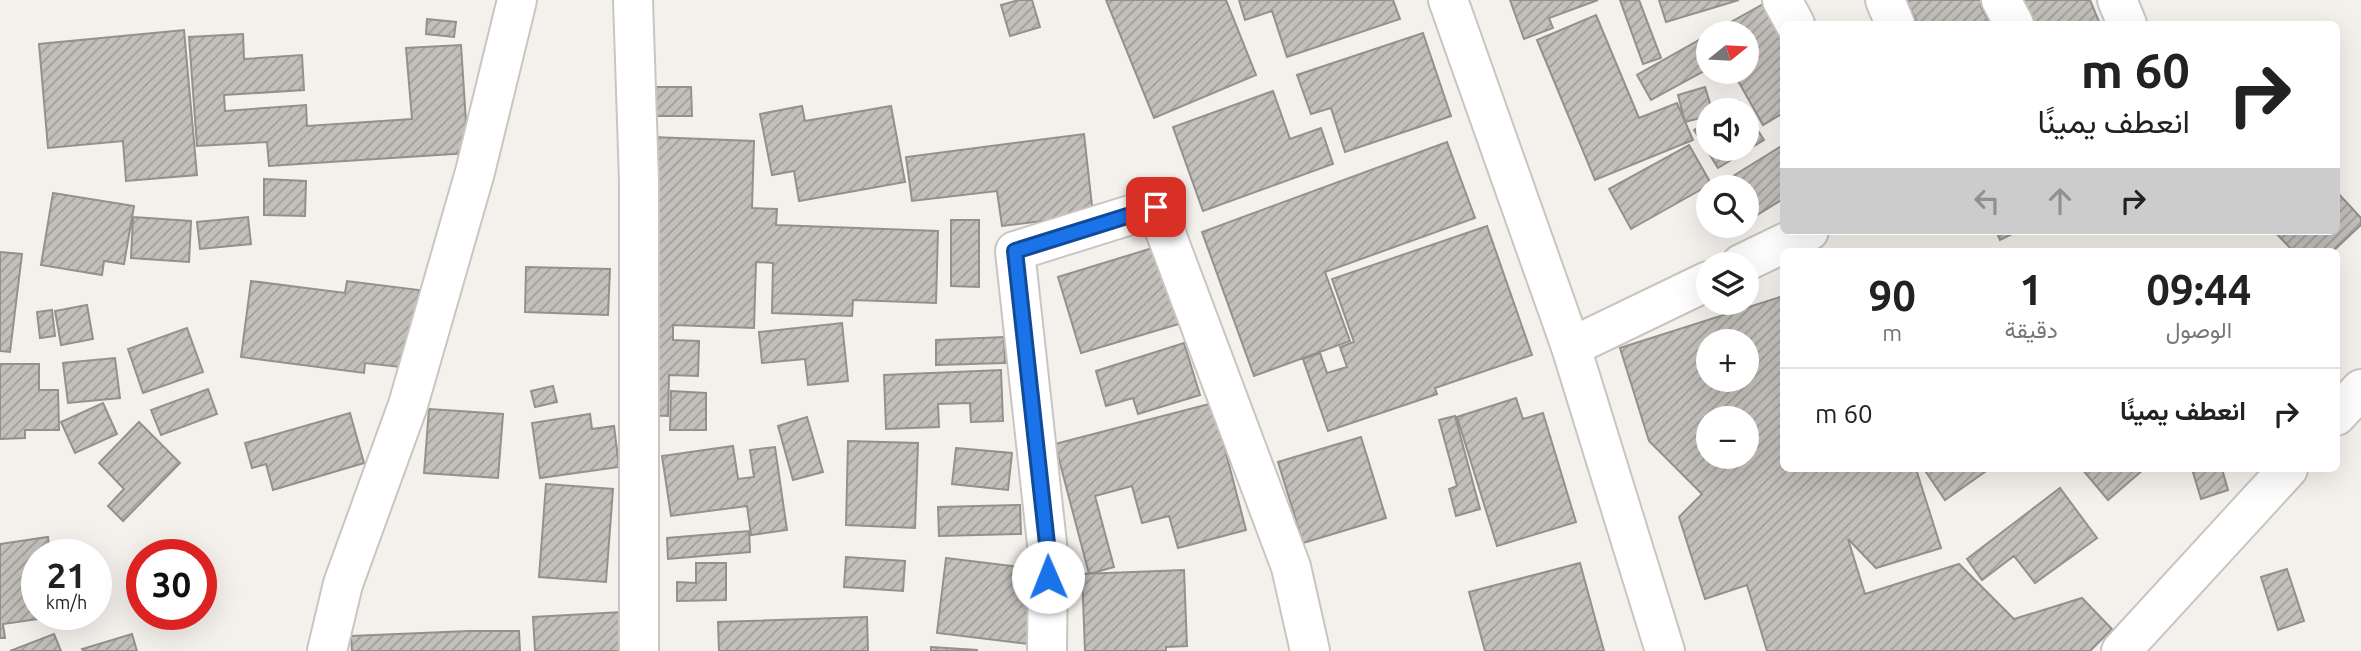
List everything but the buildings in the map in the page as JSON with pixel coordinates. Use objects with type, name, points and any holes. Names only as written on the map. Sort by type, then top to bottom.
[{"type":"street","points":[[327,651],[343,584],[408,405],[475,172],[517,0]]},
{"type":"street","points":[[633,0],[639,181],[639,651]]},
{"type":"street","points":[[1448,0],[1571,347],[1665,651]]},
{"type":"street","points":[[1782,0],[1793,21]]},
{"type":"street","points":[[1885,0],[1894,21]]},
{"type":"street","points":[[2001,0],[2012,21]]},
{"type":"street","points":[[2117,0],[2126,21]]},
{"type":"street","points":[[1047,651],[1048,553],[1015,251],[1156,207],[1291,567],[1310,651]]},
{"type":"street","points":[[1759,255],[1802,235]]},
{"type":"street","points":[[1571,347],[1696,287]]},
{"type":"street","points":[[2340,412],[2361,389]]},
{"type":"street","points":[[2121,651],[2285,472]]},
{"type":"route","points":[[1048,577],[1048,553],[1015,251],[1156,207]]}]
